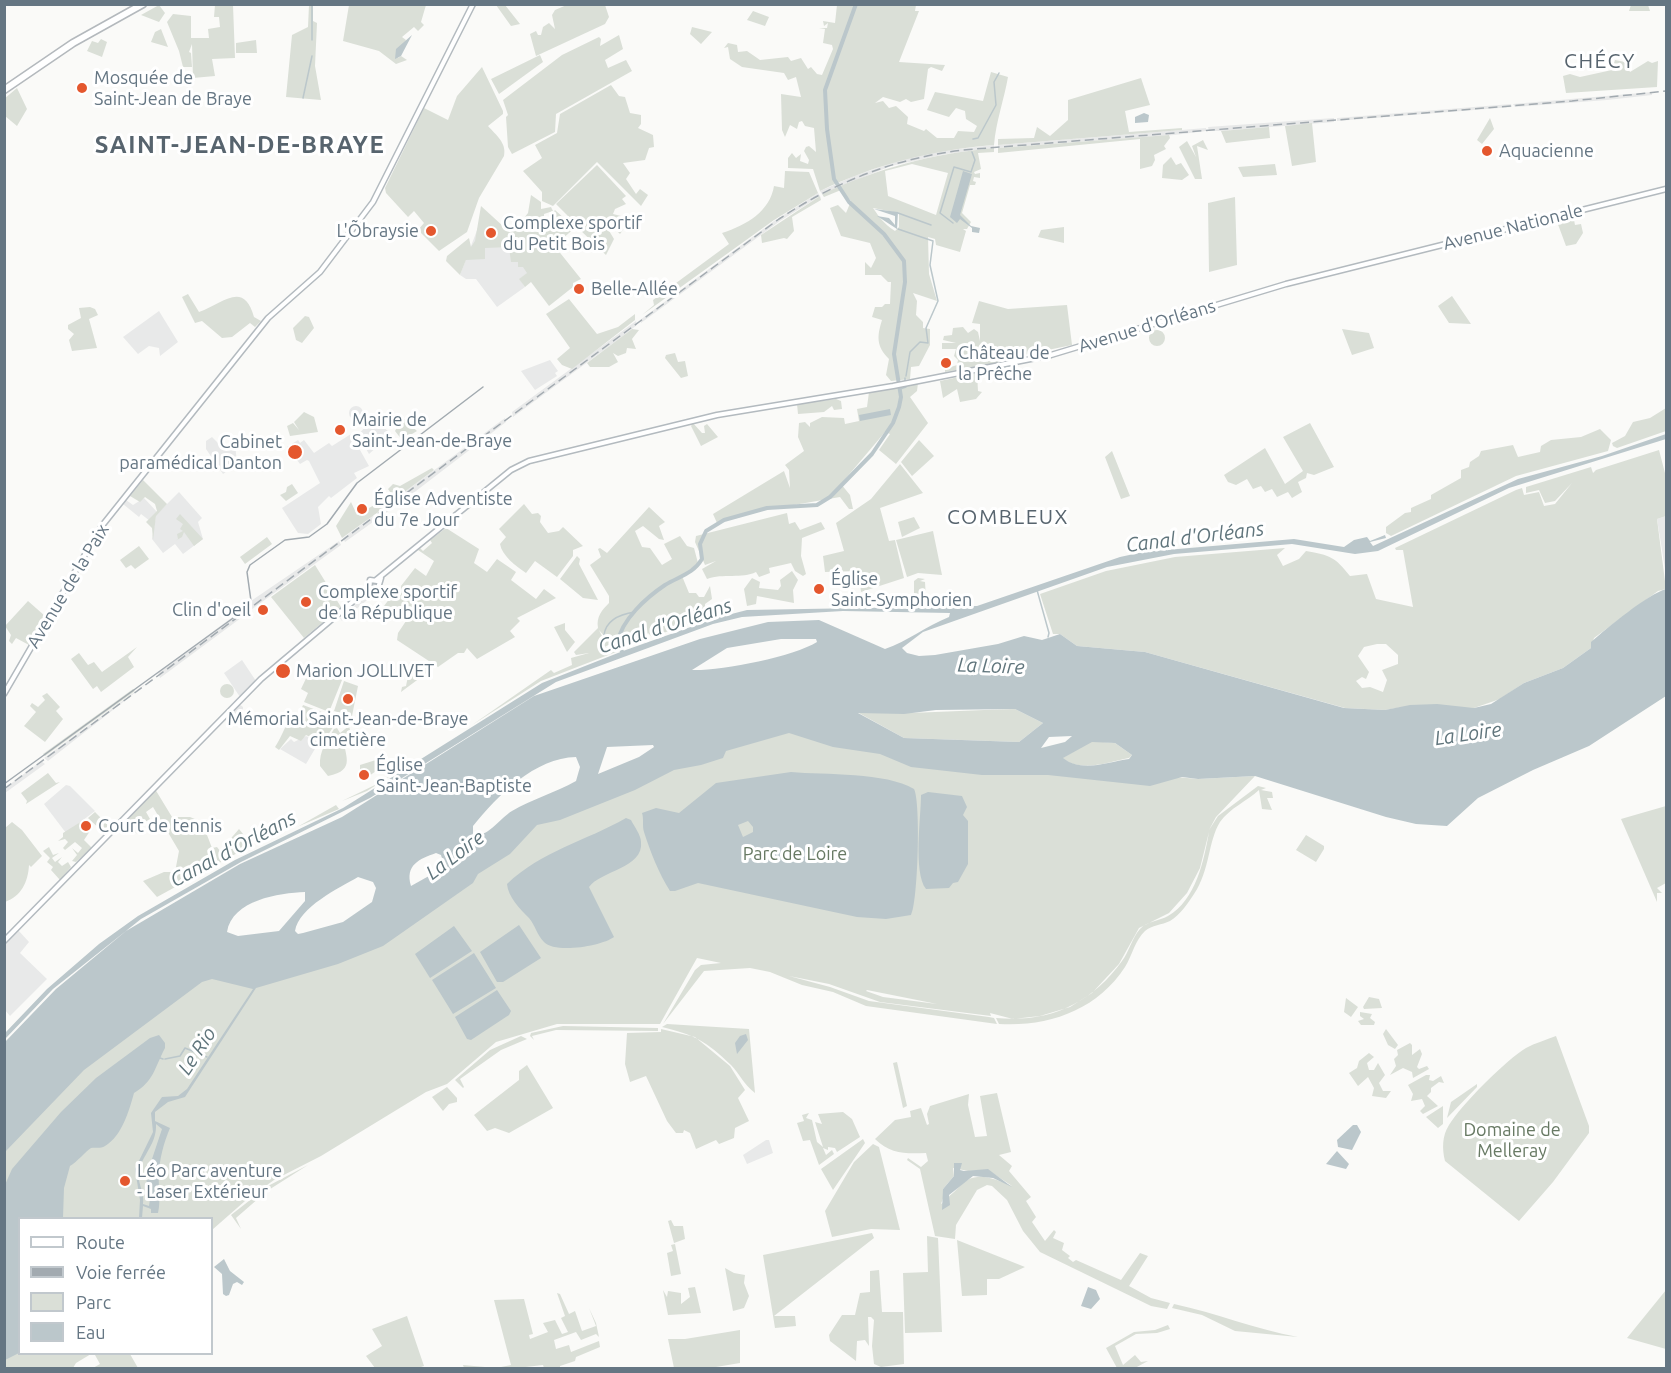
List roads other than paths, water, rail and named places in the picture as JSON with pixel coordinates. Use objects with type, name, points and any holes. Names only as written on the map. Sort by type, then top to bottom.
[{"type":"highway","points":[[4,88],[65,43],[136,4]]},
{"type":"highway","points":[[4,88],[73,43],[143,4]]},
{"type":"main road","name":"Avenue de la Paix","points":[[4,694],[96,535],[268,318],[326,266],[379,192],[473,4]]},
{"type":"main road","name":"Avenue Nationale","points":[[1360,265],[1666,189]]},
{"type":"main road","name":"Avenue d'Orléans","points":[[377,581],[508,472],[523,463],[717,415],[894,386],[1051,355],[1269,288],[1360,265]]},
{"type":"main road","points":[[4,941],[264,675],[369,587],[370,580],[377,581],[376,589],[369,587]]},
{"type":"water","points":[[412,35],[401,56],[395,59],[396,49]]},
{"type":"water","points":[[1144,113],[1149,115],[1148,122],[1135,123],[1135,117]]},
{"type":"water","points":[[963,171],[972,174],[960,215],[971,226],[980,228],[979,233],[972,232],[972,228],[960,219],[957,223],[950,217]]},
{"type":"water","points":[[874,209],[898,212],[897,229],[877,216],[889,218],[895,225],[895,216]]},
{"type":"water","points":[[890,409],[891,415],[860,421],[859,415]]},
{"type":"water","name":"La Loire","points":[[1666,434],[1666,439],[1509,488],[1378,551],[1355,554],[1292,544],[1174,554],[1107,567],[923,632],[902,648],[907,653],[919,656],[935,655],[998,644],[1024,636],[1042,640],[1060,634],[1077,646],[1145,652],[1344,708],[1385,710],[1410,705],[1437,704],[1474,708],[1491,704],[1524,683],[1563,668],[1591,648],[1591,642],[1628,612],[1649,597],[1666,589],[1666,696],[1589,746],[1533,770],[1478,798],[1447,826],[1416,824],[1386,817],[1255,776],[1198,779],[1182,777],[1150,786],[1048,775],[982,775],[911,767],[880,754],[833,747],[789,733],[726,751],[723,758],[674,770],[635,790],[560,820],[537,825],[510,854],[478,874],[473,883],[383,946],[338,964],[256,988],[185,1097],[168,1102],[155,1112],[155,1121],[170,1128],[160,1163],[158,1213],[151,1213],[151,1209],[143,1206],[142,1217],[139,1217],[140,1200],[135,1169],[153,1132],[151,1113],[162,1097],[178,1096],[187,1089],[253,989],[212,979],[202,982],[84,1070],[5,1152],[5,1042],[56,989],[126,931],[240,864],[342,817],[534,696],[700,639],[768,622],[819,620],[885,649],[949,617],[950,613],[843,611],[742,617],[713,624],[556,682],[370,798],[241,862],[141,919],[53,989],[5,1039],[5,1033],[47,989],[99,944],[138,916],[235,860],[343,808],[542,683],[623,651],[716,618],[747,610],[977,606],[1120,557],[1143,552],[1294,539],[1344,547],[1354,540],[1367,537],[1370,541],[1385,535],[1386,538],[1370,542],[1373,546],[1518,479],[1602,456]],"holes":[[[781,639],[816,639],[817,642],[791,653],[756,662],[692,670],[727,648]],[[1015,709],[1043,723],[1019,742],[904,738],[858,713],[904,714],[936,710]],[[1072,736],[1065,742],[1041,748],[1049,737]],[[1092,742],[1115,743],[1132,755],[1129,759],[1086,766],[1063,758]],[[653,745],[654,747],[639,757],[598,774],[607,747]],[[576,757],[580,767],[576,781],[512,811],[484,834],[473,835],[473,826],[518,780],[546,764]],[[436,853],[441,855],[443,862],[436,872],[411,886],[410,873],[415,864]],[[358,877],[373,882],[376,888],[372,902],[343,922],[298,934],[295,931],[298,922],[312,906]],[[305,892],[305,901],[279,931],[238,936],[227,932],[238,912],[258,900]],[[156,1124],[162,1129],[146,1177],[148,1190],[151,1192],[149,1206],[143,1204],[138,1174],[156,1131]]]},
{"type":"water","points":[[791,772],[872,777],[914,789],[918,852],[911,915],[886,919],[857,917],[698,883],[670,891],[649,847],[643,830],[642,813],[656,808],[679,813],[716,783]],"holes":[[[748,821],[753,827],[753,832],[743,837],[738,825]]]},
{"type":"water","points":[[928,792],[962,796],[967,807],[963,815],[968,821],[968,864],[958,882],[953,883],[949,888],[926,889],[922,881],[919,858],[921,795]]},
{"type":"water","points":[[626,818],[631,820],[639,834],[640,851],[629,863],[602,877],[589,887],[614,937],[600,943],[579,947],[550,946],[544,942],[531,921],[515,902],[507,884],[534,863]]},
{"type":"water","points":[[519,925],[541,958],[503,982],[497,982],[480,952]]},
{"type":"water","points":[[454,926],[472,951],[430,978],[415,954]]},
{"type":"water","points":[[474,953],[496,988],[453,1014],[432,980]]},
{"type":"water","points":[[497,990],[511,1011],[509,1015],[471,1040],[467,1039],[455,1017]]},
{"type":"water","points":[[746,1034],[748,1040],[737,1054],[735,1043],[740,1036]]},
{"type":"water","points":[[159,1035],[165,1043],[156,1068],[146,1084],[134,1093],[124,1122],[111,1142],[100,1148],[91,1148],[70,1166],[64,1188],[63,1217],[18,1217],[18,1354],[5,1360],[4,1187],[12,1169],[61,1112],[96,1078],[150,1038]]},
{"type":"water","points":[[1353,1125],[1357,1125],[1361,1132],[1352,1150],[1338,1147],[1337,1140]]},
{"type":"water","points":[[1337,1151],[1349,1164],[1346,1169],[1326,1164]]},
{"type":"water","points":[[954,1163],[962,1163],[960,1170],[964,1171],[988,1169],[1012,1187],[993,1178],[973,1176],[949,1195],[950,1205],[942,1210],[943,1189],[954,1176]]},
{"type":"water","points":[[224,1259],[230,1271],[244,1282],[242,1285],[237,1282],[233,1284],[229,1295],[226,1296],[223,1294],[222,1274],[214,1267]]},
{"type":"water","points":[[1088,1287],[1096,1290],[1100,1299],[1091,1309],[1081,1306]]},
{"type":"waterway","points":[[312,4],[312,40]]},
{"type":"waterway","name":"Canal d'Orléans","points":[[623,654],[618,642],[629,617],[658,590],[698,564],[702,559],[700,544],[706,531],[724,520],[767,508],[817,505],[830,497],[872,454],[893,423],[899,407],[901,397],[894,354],[905,282],[904,261],[884,234],[849,202],[834,179],[827,129],[825,90],[856,4]]},
{"type":"waterway","points":[[303,98],[312,56]]},
{"type":"waterway","points":[[973,139],[978,138],[996,105],[994,82],[999,73]]},
{"type":"waterway","points":[[953,223],[940,213],[954,167],[971,172],[975,160],[972,152]]},
{"type":"waterway","points":[[898,213],[931,225]]},
{"type":"waterway","points":[[898,229],[933,241],[930,265],[938,301],[926,328],[928,343],[920,342],[910,352],[906,376]]},
{"type":"waterway","points":[[900,389],[906,387]]},
{"type":"waterway","points":[[1037,590],[1049,633],[1048,637]]},
{"type":"waterway","name":"Canal d'Orléans","points":[[618,642],[604,635],[605,630],[620,616],[635,612]]},
{"type":"waterway","name":"Le Rio","points":[[165,1059],[180,1056],[185,1048],[207,1057]]},
{"type":"tram line","points":[[4,784],[247,608],[251,601],[247,572],[250,565],[285,540],[309,537],[327,524],[357,483],[483,387]]},
{"type":"railway","points":[[4,789],[779,219],[844,183],[914,159],[963,150],[1572,101],[1666,91]]},
{"type":"place","name":"Mosquée de Saint-Jean de Braye","points":[[82,88]]},
{"type":"place","name":"Aquacienne","points":[[1487,151]]},
{"type":"place","name":"L'Õbraysie","points":[[431,231]]},
{"type":"place","name":"Complexe sportif du Petit Bois","points":[[491,233]]},
{"type":"place","name":"Belle-Allée","points":[[579,289]]},
{"type":"place","name":"Château de la Prêche","points":[[946,363]]},
{"type":"place","name":"Mairie de Saint-Jean-de-Braye","points":[[340,430]]},
{"type":"place","name":"Cabinet paramédical Danton","points":[[295,452]]},
{"type":"place","name":"Église Adventiste du 7e Jour","points":[[362,509]]},
{"type":"place","name":"Église Saint-Symphorien","points":[[819,589]]},
{"type":"place","name":"Complexe sportif de la République","points":[[306,602]]},
{"type":"place","name":"Clin d'oeil","points":[[263,610]]},
{"type":"place","name":"Marion JOLLIVET","points":[[283,671]]},
{"type":"place","name":"Mémorial Saint-Jean-de-Braye cimetière","points":[[348,699]]},
{"type":"place","name":"Église Saint-Jean-Baptiste","points":[[364,775]]},
{"type":"place","name":"Court de tennis","points":[[86,826]]},
{"type":"place","name":"Léo Parc aventure - Laser Extérieur","points":[[125,1181]]},
{"type":"district","name":"CHÉCY","points":[[1600,61]]},
{"type":"district","name":"SAINT-JEAN-DE-BRAYE","points":[[240,145]]},
{"type":"district","name":"COMBLEUX","points":[[1008,517]]},
{"type":"park label","name":"Parc de Loire","points":[[795,854]]},
{"type":"park label","name":"Domaine de Melleray","points":[[1512,1140]]}]
